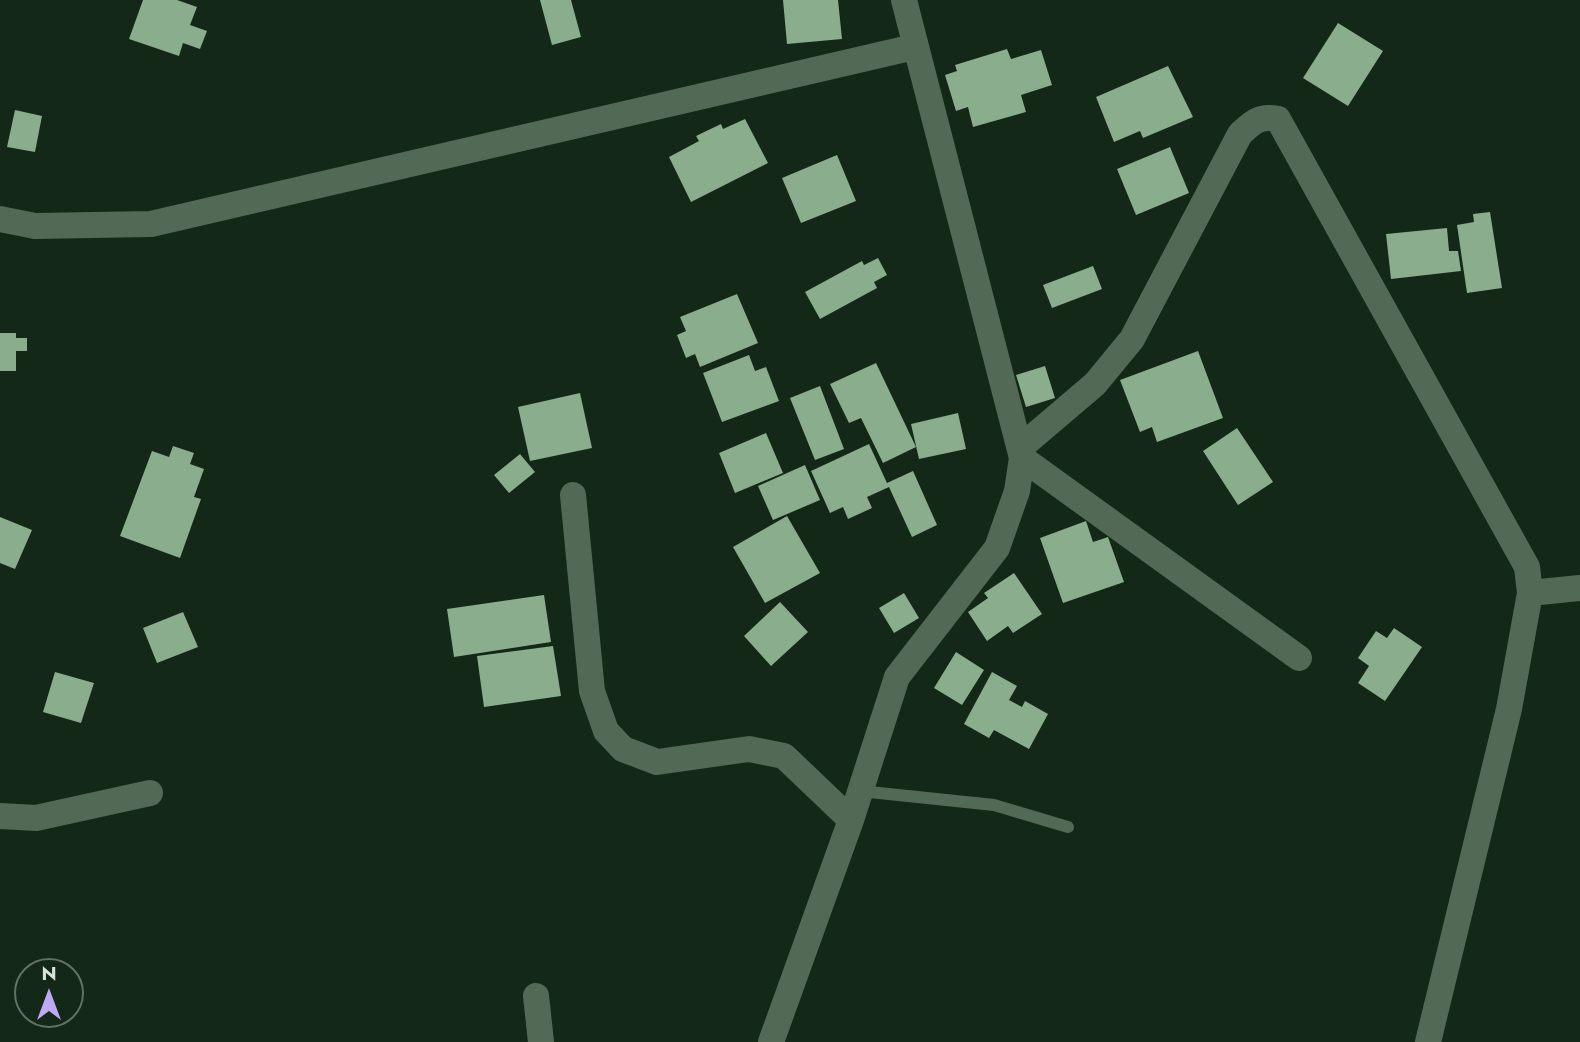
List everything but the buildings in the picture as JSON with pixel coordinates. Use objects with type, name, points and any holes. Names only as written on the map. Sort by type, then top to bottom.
[{"type":"street","points":[[771,1042],[851,820],[897,677],[998,548],[1017,491],[1021,453],[904,0]]},
{"type":"street","points":[[0,219],[35,226],[151,224],[914,47]]},
{"type":"street","points":[[1021,453],[1095,384],[1132,339],[1240,134],[1255,120],[1267,116],[1278,119],[1527,567],[1530,593],[1509,709],[1429,1042]]},
{"type":"street","points":[[1021,453],[1299,658]]},
{"type":"street","points":[[573,495],[592,691],[606,731],[623,749],[657,762],[749,749],[784,756],[851,820]]},
{"type":"street","points":[[1530,593],[1580,588]]},
{"type":"street","points":[[0,816],[36,818],[150,793]]},
{"type":"street","points":[[536,996],[541,1042]]},
{"type":"lane","points":[[860,791],[994,805],[1068,828]]}]
